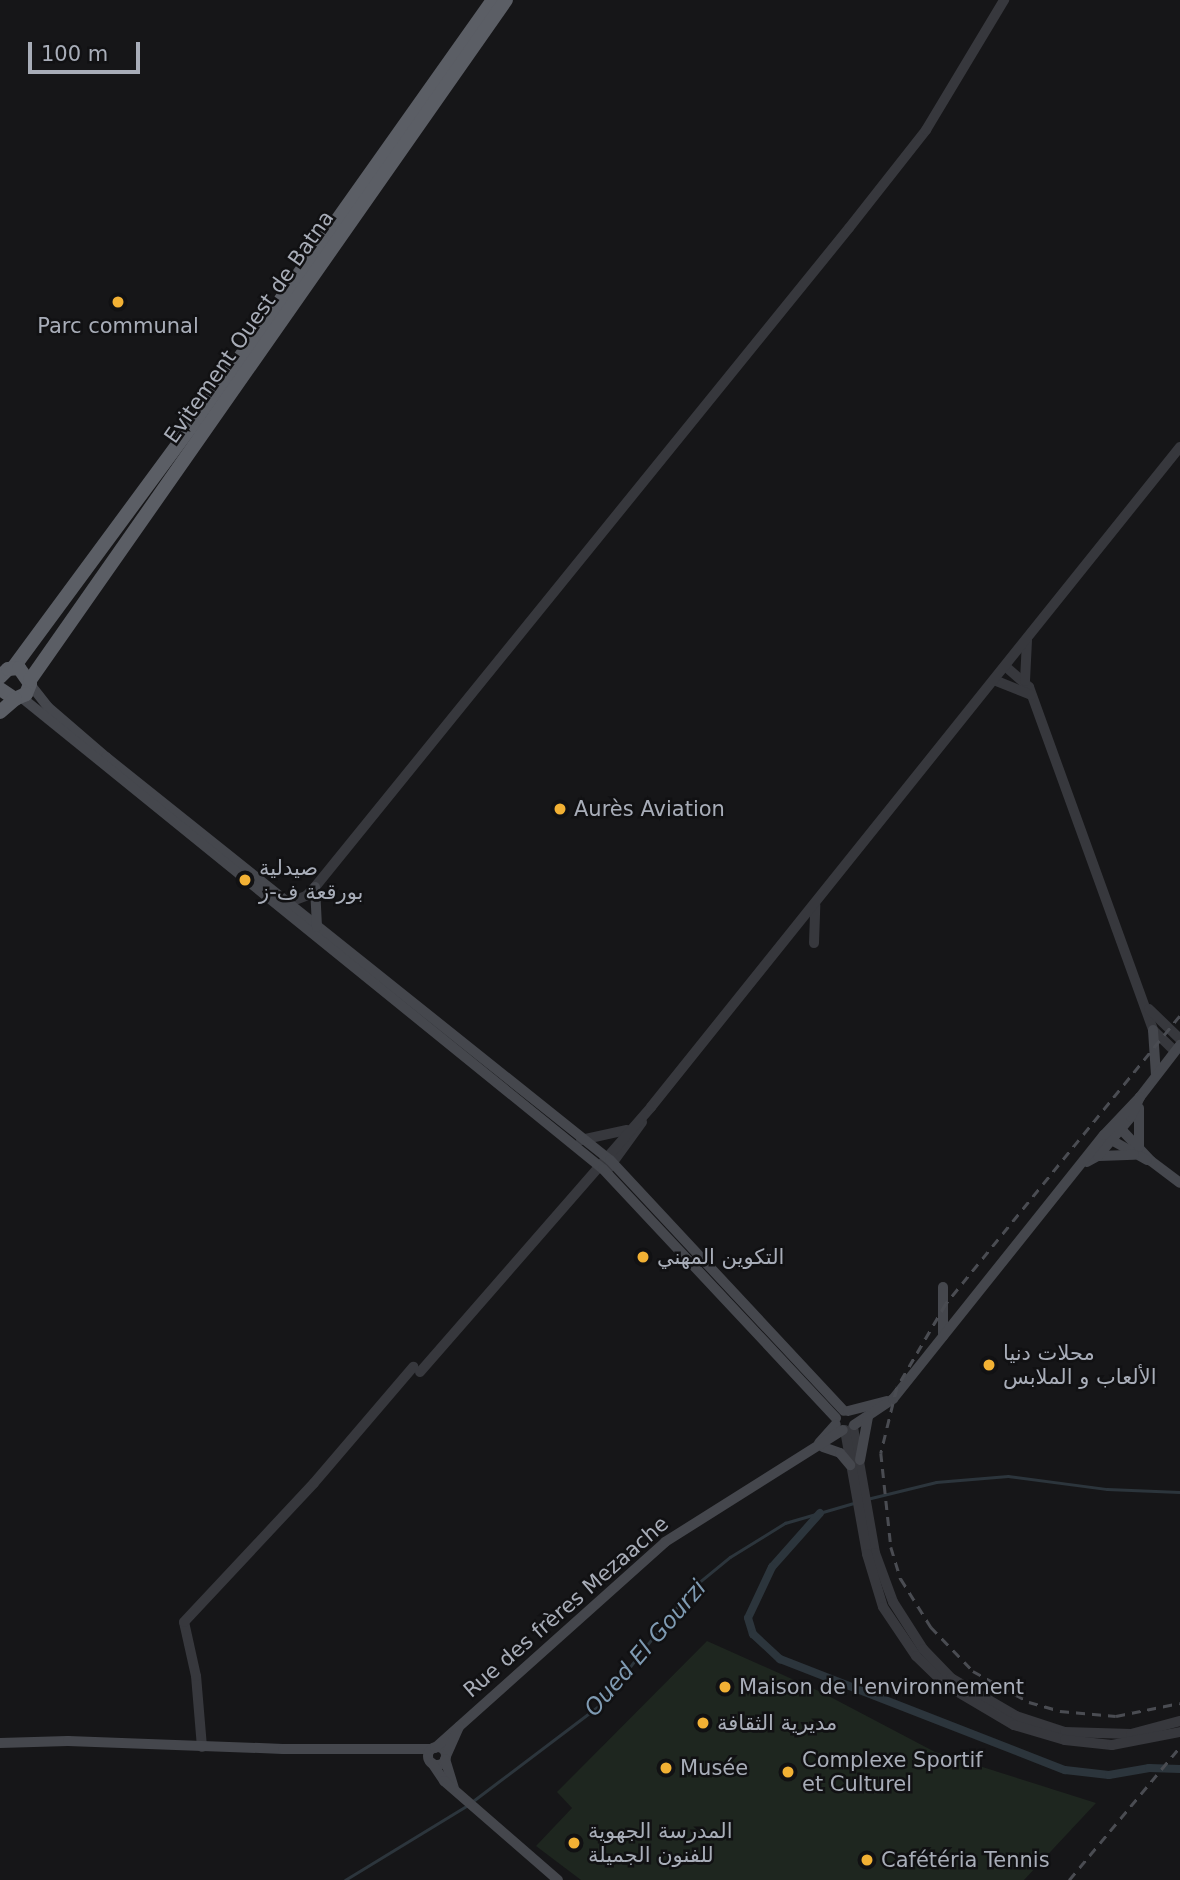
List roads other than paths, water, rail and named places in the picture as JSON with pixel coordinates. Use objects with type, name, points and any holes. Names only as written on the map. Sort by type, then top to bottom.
[{"type":"highway","name":"Evitement Ouest de Batna","points":[[18,698],[202,421],[493,0]]},
{"type":"highway","name":"Evitement Ouest de Batna","points":[[3,671],[202,421],[506,0]]},
{"type":"highway","points":[[3,671],[24,671],[30,682]]},
{"type":"highway","points":[[0,689],[18,698],[0,712]]},
{"type":"main road","points":[[30,682],[62,720],[283,905],[317,927],[580,1140],[606,1164],[845,1422]]},
{"type":"main road","points":[[18,698],[283,905],[606,1164]]},
{"type":"main road","points":[[315,887],[317,927]]},
{"type":"main road","points":[[1153,1030],[1156,1075]]},
{"type":"main road","points":[[845,1422],[868,1418],[890,1400],[1085,1163],[1140,1101],[1156,1075],[1178,1048]]},
{"type":"main road","points":[[1136,1151],[1140,1101]]},
{"type":"main road","points":[[1118,1126],[1136,1151]]},
{"type":"main road","points":[[1108,1138],[1136,1151],[1180,1183]]},
{"type":"main road","points":[[1098,1156],[1108,1138]]},
{"type":"main road","points":[[1085,1163],[1098,1156],[1136,1151]]},
{"type":"main road","points":[[942,1337],[943,1287]]},
{"type":"main road","points":[[845,1422],[890,1400]]},
{"type":"main road","points":[[818,1449],[840,1453],[855,1463],[868,1418]]},
{"type":"main road","name":"Rue des frères Mezaache","points":[[432,1755],[459,1727],[665,1542],[818,1449],[845,1422]]},
{"type":"main road","name":"Rue des frères Mezaache","points":[[445,1758],[459,1727]]},
{"type":"main road","points":[[0,1743],[68,1741],[399,1751],[445,1758],[454,1789]]},
{"type":"main road","points":[[432,1755],[454,1789],[558,1880]]},
{"type":"street","points":[[283,905],[306,896],[315,887],[926,130],[1004,0]]},
{"type":"street","points":[[202,1747],[196,1676],[184,1622],[606,1164],[1180,447]]},
{"type":"street","points":[[1027,638],[1025,681],[1149,1009],[1153,1030],[1178,1048]]},
{"type":"street","points":[[1005,666],[1025,681]]},
{"type":"street","points":[[994,680],[1031,695]]},
{"type":"street","points":[[305,918],[306,896]]},
{"type":"street","points":[[814,943],[815,904]]},
{"type":"street","points":[[1149,1009],[1180,1039]]},
{"type":"street","points":[[606,1164],[631,1128],[651,1107]]},
{"type":"street","points":[[580,1140],[613,1136],[631,1128]]},
{"type":"street","points":[[845,1422],[883,1607],[916,1656],[982,1710],[1038,1734],[1092,1744],[1157,1739],[1180,1732]]},
{"type":"street","points":[[865,1526],[893,1602],[923,1649],[968,1690],[1016,1716],[1065,1732],[1131,1734],[1180,1721]]},
{"type":"waterway","name":"Oued El Gourzi","points":[[867,1499],[936,1482],[1008,1476],[1107,1489],[1180,1492]]},
{"type":"waterway","name":"Oued El Gourzi","points":[[473,1801],[600,1705],[691,1589],[730,1557],[785,1523],[854,1503]]},
{"type":"waterway","points":[[820,1513],[772,1567],[748,1618],[753,1634],[780,1659],[1065,1770],[1109,1775],[1149,1768],[1180,1769]]},
{"type":"waterway","name":"Oued El Gourzi","points":[[345,1880],[468,1805]]},
{"type":"railway","points":[[1180,1016],[946,1304],[897,1388],[881,1453],[891,1547],[901,1579],[931,1627],[973,1671],[1029,1702],[1060,1711],[1116,1716],[1180,1703]]},
{"type":"railway","points":[[1069,1880],[1180,1747]]},
{"type":"place","name":"Parc communal","points":[[118,302]]},
{"type":"place","name":"Aurès Aviation","points":[[560,809]]},
{"type":"place","name":"صيدلية بورقعة ف-ز","points":[[245,880]]},
{"type":"place","name":"التكوين المهني","points":[[643,1257]]},
{"type":"place","name":"محلات دنيا الألعاب و الملابس","points":[[989,1365]]},
{"type":"place","name":"Maison de l'environnement","points":[[725,1687]]},
{"type":"place","name":"مديرية الثقافة","points":[[703,1723]]},
{"type":"place","name":"Musée","points":[[666,1768]]},
{"type":"place","name":"Complexe Sportif et Culturel","points":[[788,1772]]},
{"type":"place","name":"المدرسة الجهوية للفنون الجميلة","points":[[574,1843]]},
{"type":"place","name":"Cafétéria Tennis","points":[[867,1860]]}]
